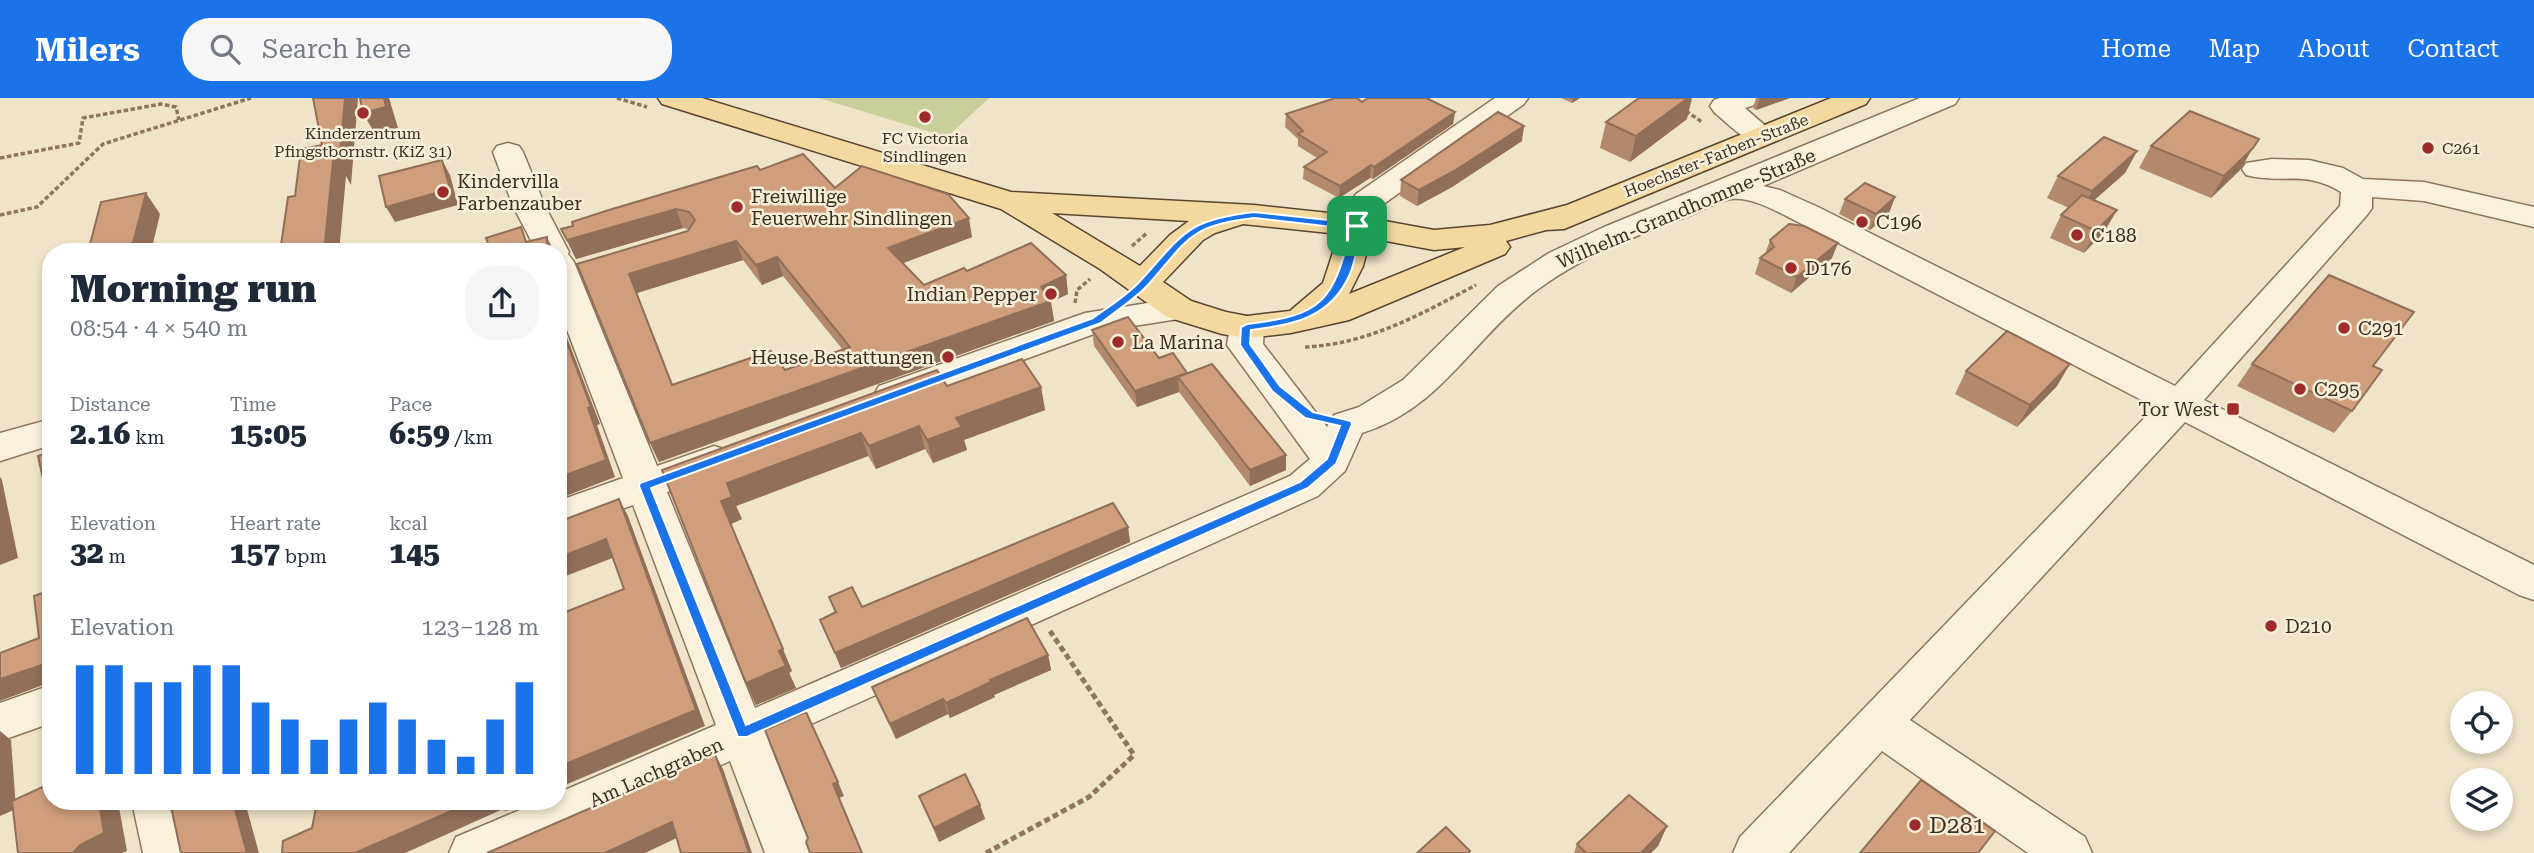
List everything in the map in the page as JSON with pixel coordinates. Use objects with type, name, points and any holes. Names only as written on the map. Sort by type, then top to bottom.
[{"type":"main road","name":"Hoechster-Farben-Straße","points":[[672,98],[1009,201],[1268,217],[1357,226],[1410,237],[1449,239],[1491,235],[1577,212]]},
{"type":"main road","name":"Hoechster-Farben-Straße","points":[[1009,201],[1112,262],[1187,311],[1247,327],[1291,322],[1337,312],[1847,99]]},
{"type":"main road","points":[[1143,284],[1191,232],[1224,219],[1268,217],[1311,228],[1327,239],[1337,252],[1345,275]]},
{"type":"main road","points":[[1291,322],[1323,305],[1345,275],[1357,226]]},
{"type":"main road","points":[[1172,251],[1166,279],[1173,294],[1187,311]]},
{"type":"street","points":[[1357,226],[1358,214],[1367,201],[1514,98]]},
{"type":"street","name":"Wilhelm-Grandhomme-Straße","points":[[1339,442],[1366,420],[1403,400],[1508,297],[1537,274],[1575,254],[1945,98]]},
{"type":"street","points":[[1709,103],[1762,136]]},
{"type":"street","points":[[508,152],[529,206],[551,243]]},
{"type":"street","points":[[2257,169],[2294,166],[2324,170],[2357,188],[2379,186],[2408,189],[2534,217]]},
{"type":"street","points":[[1757,853],[2179,405],[2356,208],[2357,188]]},
{"type":"street","points":[[1729,189],[1769,197],[1807,214],[2534,584]]},
{"type":"street","points":[[567,272],[645,486],[789,853]]},
{"type":"street","points":[[1097,321],[1143,284]]},
{"type":"street","points":[[865,405],[1097,321],[1187,311]]},
{"type":"street","points":[[1247,327],[1245,345],[1276,388],[1339,442]]},
{"type":"street","points":[[0,447],[42,435]]},
{"type":"street","name":"Am Lachgraben","points":[[473,853],[1304,485],[1339,442]]},
{"type":"street","points":[[567,514],[747,448]]},
{"type":"street","points":[[0,722],[42,707]]},
{"type":"street","points":[[1878,723],[2068,853]]},
{"type":"street","points":[[158,810],[167,853]]},
{"type":"path","points":[[0,215],[37,207],[103,144],[251,98]]},
{"type":"path","points":[[0,158],[79,144],[83,118],[161,104],[176,107],[179,120]]},
{"type":"path","points":[[1454,297],[1477,284]]},
{"type":"path","points":[[986,853],[1089,797],[1134,755],[1056,639]]},
{"type":"green space","name":"FC Victoria Sindlingen","points":[[819,98],[989,98],[947,137]]},
{"type":"building","points":[[313,98],[345,98],[339,164],[334,151],[325,243],[281,243],[288,197],[295,196],[301,149],[322,145]]},
{"type":"building","points":[[360,98],[384,98],[386,107],[363,113]]},
{"type":"building","points":[[1335,98],[1357,98],[1362,102],[1368,98],[1429,98],[1455,112],[1374,167],[1371,165],[1340,186],[1304,167],[1327,152],[1298,134],[1303,131],[1286,114]]},
{"type":"building","points":[[1639,98],[1688,98],[1636,136],[1606,122]]},
{"type":"building","points":[[2190,111],[2259,139],[2224,176],[2151,146]]},
{"type":"building","points":[[1498,112],[1524,126],[1419,190],[1401,180]]},
{"type":"building","points":[[2104,137],[2137,151],[2092,191],[2058,176]]},
{"type":"building","points":[[803,154],[835,188],[862,166],[948,194],[969,218],[888,248],[924,285],[964,268],[967,271],[1031,243],[1066,275],[1041,287],[1051,301],[650,443],[577,264],[688,231],[695,220],[689,212],[676,209],[567,240],[561,229],[573,226],[572,222],[609,210],[757,166],[760,170]],"holes":[[[736,241],[756,265],[777,257],[850,347],[785,370],[771,351],[672,385],[629,274]]]},
{"type":"building","points":[[442,160],[450,189],[386,207],[379,176]]},
{"type":"building","points":[[1865,183],[1895,197],[1876,214],[1845,199]]},
{"type":"building","points":[[146,193],[133,243],[90,243],[101,202]]},
{"type":"building","points":[[2082,195],[2117,210],[2096,231],[2061,215]]},
{"type":"building","points":[[1789,224],[1804,226],[1838,243],[1797,277],[1760,258],[1774,247],[1770,240]]},
{"type":"building","points":[[521,227],[526,242],[547,237],[547,243],[488,243],[486,238]]},
{"type":"building","points":[[2329,275],[2414,312],[2373,366],[2382,370],[2352,411],[2252,364]]},
{"type":"building","points":[[1128,317],[1159,358],[1173,353],[1187,373],[1135,391],[1092,330]]},
{"type":"building","points":[[2007,331],[2070,364],[2030,405],[1966,371]]},
{"type":"building","points":[[567,343],[591,407],[588,408],[606,460],[567,475]]},
{"type":"building","points":[[1022,359],[1041,387],[956,418],[962,427],[927,440],[919,426],[869,446],[861,433],[727,483],[732,497],[721,501],[783,649],[779,651],[786,666],[746,683],[662,470],[937,370],[947,386]]},
{"type":"building","points":[[1212,364],[1286,455],[1250,470],[1178,377]]},
{"type":"building","points":[[42,455],[42,474],[38,456]]},
{"type":"building","points":[[619,499],[696,710],[567,763],[567,611],[624,589],[606,539],[567,554],[567,519]]},
{"type":"building","points":[[1113,503],[1128,527],[835,653],[820,620],[836,612],[829,597],[852,587],[862,607]]},
{"type":"building","points":[[42,593],[42,665],[0,679],[0,653],[39,638],[34,596]]},
{"type":"building","points":[[1027,618],[1048,655],[946,703],[943,699],[890,724],[872,687]]},
{"type":"building","points":[[806,712],[838,782],[833,784],[862,853],[810,853],[806,842],[808,838],[765,730]]},
{"type":"building","points":[[715,754],[749,853],[681,853],[672,822],[605,853],[487,853]]},
{"type":"building","points":[[965,774],[980,805],[934,828],[919,796]]},
{"type":"building","points":[[1921,780],[1995,831],[1978,853],[1860,853]]},
{"type":"building","points":[[42,787],[42,810],[100,810],[104,833],[80,845],[73,853],[18,853],[12,801]]},
{"type":"building","points":[[1629,795],[1667,826],[1641,853],[1586,853],[1577,844]]},
{"type":"building","points":[[172,810],[235,810],[247,853],[181,853]]},
{"type":"building","points":[[315,810],[454,810],[355,853],[282,853],[283,841],[312,828]]},
{"type":"building","points":[[1446,827],[1470,851],[1468,853],[1417,853]]},
{"type":"place","name":"Kinderzentrum Pfingstbornstr. (KiZ 31)","points":[[363,113]]},
{"type":"place","name":"FC Victoria Sindlingen","points":[[925,117]]},
{"type":"place","name":"C261","points":[[2428,148]]},
{"type":"place","name":"Kindervilla Farbenzauber","points":[[443,192]]},
{"type":"place","name":"Freiwillige Feuerwehr Sindlingen","points":[[737,207]]},
{"type":"place","name":"C196","points":[[1862,222]]},
{"type":"place","name":"C188","points":[[2077,235]]},
{"type":"place","name":"D176","points":[[1791,268]]},
{"type":"place","name":"Indian Pepper","points":[[1051,294]]},
{"type":"place","name":"C291","points":[[2344,328]]},
{"type":"place","name":"La Marina","points":[[1118,342]]},
{"type":"place","name":"Heuse Bestattungen","points":[[948,357]]},
{"type":"place","name":"C295","points":[[2300,389]]},
{"type":"place","name":"Tor West","points":[[2233,409]]},
{"type":"place","name":"D210","points":[[2271,626]]},
{"type":"place","name":"D281","points":[[1915,825]]},
{"type":"route","points":[[1254,215],[1357,226],[1345,275],[1323,305],[1291,322],[1247,327],[1245,345],[1276,388],[1309,415],[1347,424],[1332,461],[1304,485],[742,733],[645,486],[1097,321],[1143,284],[1163,258],[1191,232],[1207,224],[1254,215]]}]
